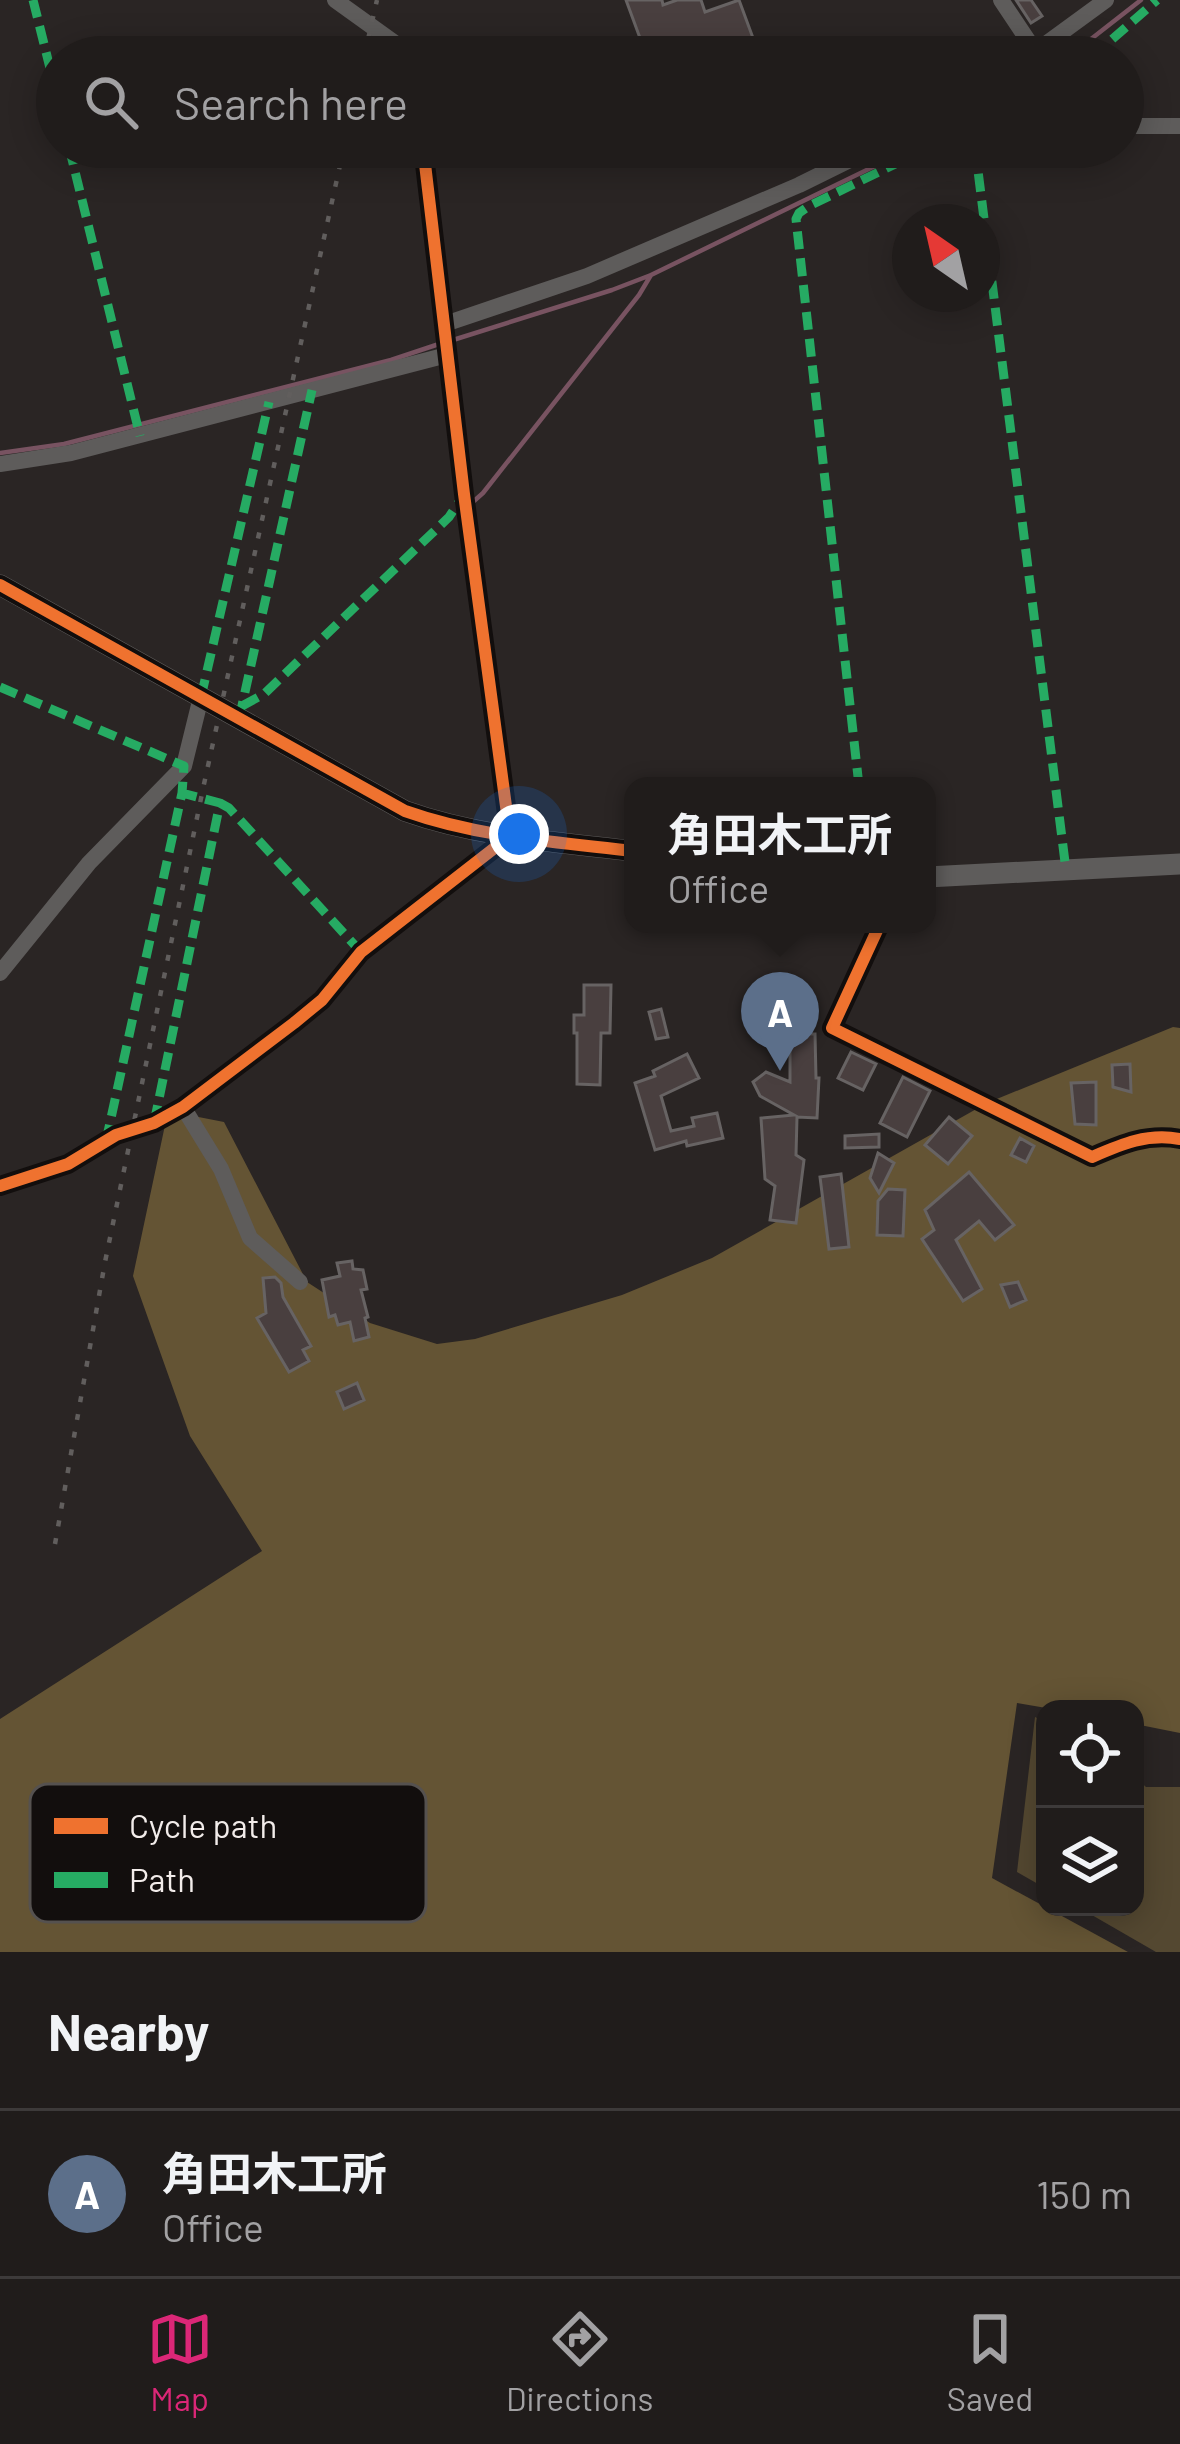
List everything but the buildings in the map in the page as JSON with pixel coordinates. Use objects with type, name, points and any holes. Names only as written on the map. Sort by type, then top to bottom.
[{"type":"street","points":[[335,0],[385,36]]},
{"type":"street","points":[[1001,0],[1023,36]]},
{"type":"street","points":[[1060,36],[1106,0]]},
{"type":"street","points":[[1144,126],[1180,127]]},
{"type":"street","points":[[426,168],[510,836]]},
{"type":"street","points":[[0,464],[71,453],[446,340],[833,168]]},
{"type":"street","points":[[0,585],[405,812],[510,836],[624,850]]},
{"type":"street","points":[[0,973],[89,863],[184,766],[201,697]]},
{"type":"street","points":[[0,1186],[68,1164],[116,1135],[183,1107],[294,1024],[322,1000],[361,952],[510,836]]},
{"type":"street","points":[[936,878],[1180,864]]},
{"type":"street","points":[[876,933],[832,1028],[1092,1157],[1151,1136],[1180,1139]]},
{"type":"street","points":[[183,1107],[221,1169],[250,1238],[300,1282]]},
{"type":"shaded area","points":[[1180,1028],[1180,1733],[1144,1726],[1144,1700],[1036,1700],[1036,1706],[1017,1703],[992,1878],[1036,1902],[1036,1916],[1062,1916],[1128,1952],[0,1952],[0,1719],[262,1551],[190,1436],[133,1276],[168,1111],[224,1122],[307,1282],[370,1323],[437,1344],[475,1339],[622,1295],[712,1258],[987,1103]]},
{"type":"shaded area","points":[[1035,1717],[1036,1883],[1017,1872]]},
{"type":"shaded area","points":[[1144,1785],[1180,1787],[1180,1952],[1156,1952],[1094,1916],[1144,1916]]},
{"type":"waterway","points":[[1095,36],[1141,0]]},
{"type":"waterway","points":[[453,340],[651,275],[871,168]]},
{"type":"waterway","points":[[474,501],[651,275]]},
{"type":"waterway","points":[[0,453],[64,444],[442,343]]},
{"type":"railway","points":[[369,36],[377,0]]},
{"type":"railway","points":[[55,1544],[105,1262],[339,168]]},
{"type":"marked path","points":[[33,0],[42,36]]},
{"type":"marked path","points":[[1116,36],[1157,0]]},
{"type":"marked path","points":[[74,168],[140,436]]},
{"type":"marked path","points":[[858,777],[796,219],[809,206],[887,168]]},
{"type":"marked path","points":[[978,168],[1066,870]]},
{"type":"marked path","points":[[239,719],[312,390]]},
{"type":"marked path","points":[[201,697],[269,402]]},
{"type":"marked path","points":[[242,706],[264,694],[449,517],[463,496]]},
{"type":"marked path","points":[[0,687],[184,766],[106,1141]]},
{"type":"marked path","points":[[154,1123],[220,803],[182,793]]},
{"type":"marked path","points":[[220,803],[361,952]]},
{"type":"cycle path","points":[[0,1186],[68,1164],[116,1135],[183,1107],[322,1000],[361,952],[510,836],[425,168]]},
{"type":"cycle path","points":[[0,585],[405,811],[489,833],[624,850]]},
{"type":"cycle path","points":[[876,933],[832,1028],[1092,1157],[1146,1139],[1180,1139]]},
{"type":"place","name":"角田木工所","points":[[780,1071]]}]
